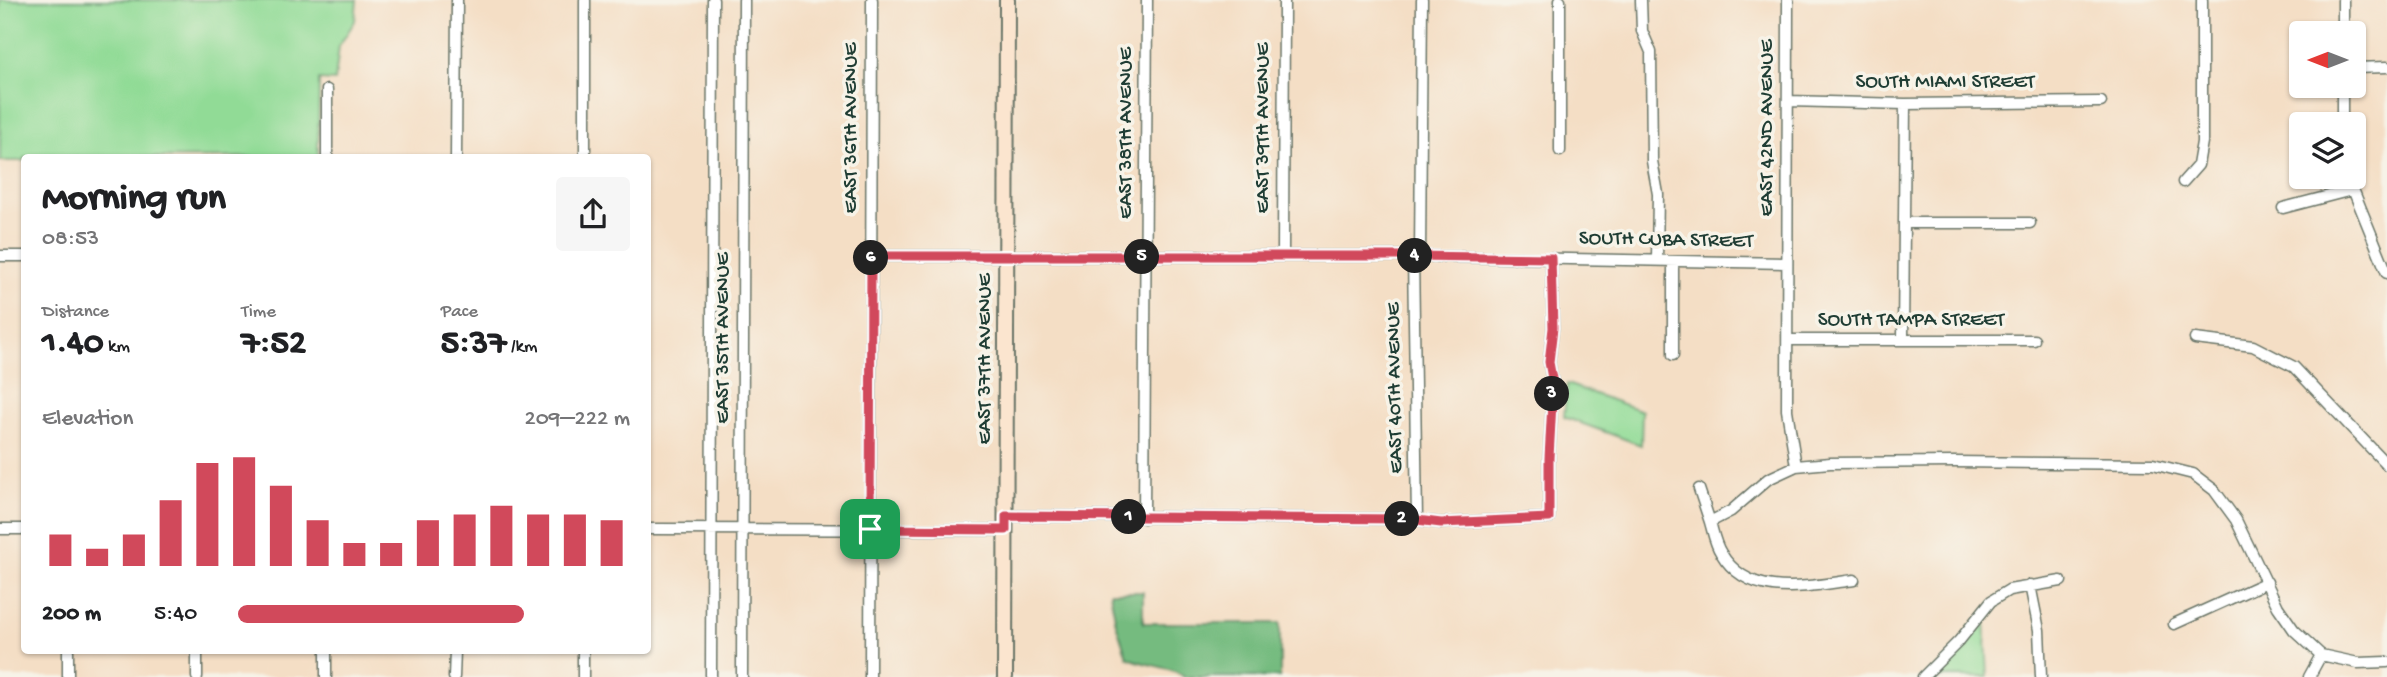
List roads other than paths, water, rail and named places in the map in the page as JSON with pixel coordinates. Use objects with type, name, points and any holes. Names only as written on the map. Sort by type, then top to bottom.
[{"type":"street","points":[[456,154],[457,0]]},
{"type":"street","points":[[584,154],[585,0]]},
{"type":"street","name":"EAST 35TH AVENUE","points":[[711,677],[713,0]]},
{"type":"street","name":"EAST 35TH AVENUE","points":[[742,677],[744,0]]},
{"type":"street","name":"EAST 36TH AVENUE","points":[[870,677],[872,0]]},
{"type":"street","name":"EAST 37TH AVENUE","points":[[1005,677],[1007,0]]},
{"type":"street","name":"EAST 38TH AVENUE","points":[[1143,518],[1147,0]]},
{"type":"street","name":"EAST 39TH AVENUE","points":[[1283,256],[1284,0]]},
{"type":"street","name":"EAST 40TH AVENUE","points":[[1417,520],[1416,256],[1422,0]]},
{"type":"street","points":[[1559,151],[1560,0]]},
{"type":"street","points":[[1641,0],[1642,31],[1651,52],[1652,161],[1658,194],[1657,260]]},
{"type":"street","name":"EAST 42ND AVENUE","points":[[1788,0],[1787,410],[1796,466]]},
{"type":"street","points":[[2183,182],[2198,165],[2202,142],[2202,0]]},
{"type":"street","points":[[2343,0],[2343,21]]},
{"type":"street","points":[[2366,68],[2387,68]]},
{"type":"street","points":[[327,89],[327,154]]},
{"type":"street","name":"SOUTH MIAMI STREET","points":[[1788,101],[1905,104],[2101,102]]},
{"type":"street","points":[[1903,340],[1905,104]]},
{"type":"street","points":[[2283,208],[2352,190],[2387,273]]},
{"type":"street","points":[[1905,223],[2030,223]]},
{"type":"street","points":[[0,256],[21,256]]},
{"type":"street","name":"SOUTH CUBA STREET","points":[[871,256],[1416,256],[1787,263]]},
{"type":"street","points":[[651,529],[870,529],[1143,518],[1417,520],[1441,523],[1545,520],[1549,518],[1550,510],[1549,458],[1553,384],[1549,362],[1553,328],[1551,258]]},
{"type":"street","points":[[1674,262],[1674,355]]},
{"type":"street","points":[[2195,339],[2252,346],[2294,367],[2387,465]]},
{"type":"street","name":"SOUTH TAMPA STREET","points":[[1788,340],[2034,340]]},
{"type":"street","points":[[1710,522],[1731,511],[1768,479],[1796,466],[1830,463],[2153,464],[2193,474],[2214,490],[2236,520],[2278,607],[2294,631],[2321,655],[2358,663],[2387,662]]},
{"type":"street","points":[[1699,489],[1720,552],[1732,567],[1750,581],[1776,587],[1854,580]]},
{"type":"street","points":[[0,529],[21,529]]},
{"type":"street","points":[[1923,677],[1959,641],[1991,601],[2009,590],[2061,581]]},
{"type":"street","points":[[2174,624],[2267,582]]},
{"type":"street","points":[[2030,585],[2039,630],[2041,677]]},
{"type":"street","points":[[68,654],[68,677]]},
{"type":"street","points":[[197,654],[197,677]]},
{"type":"street","points":[[326,654],[326,677]]},
{"type":"street","points":[[454,677],[455,654]]},
{"type":"street","points":[[583,654],[583,677]]},
{"type":"street","points":[[2309,677],[2321,655]]}]
